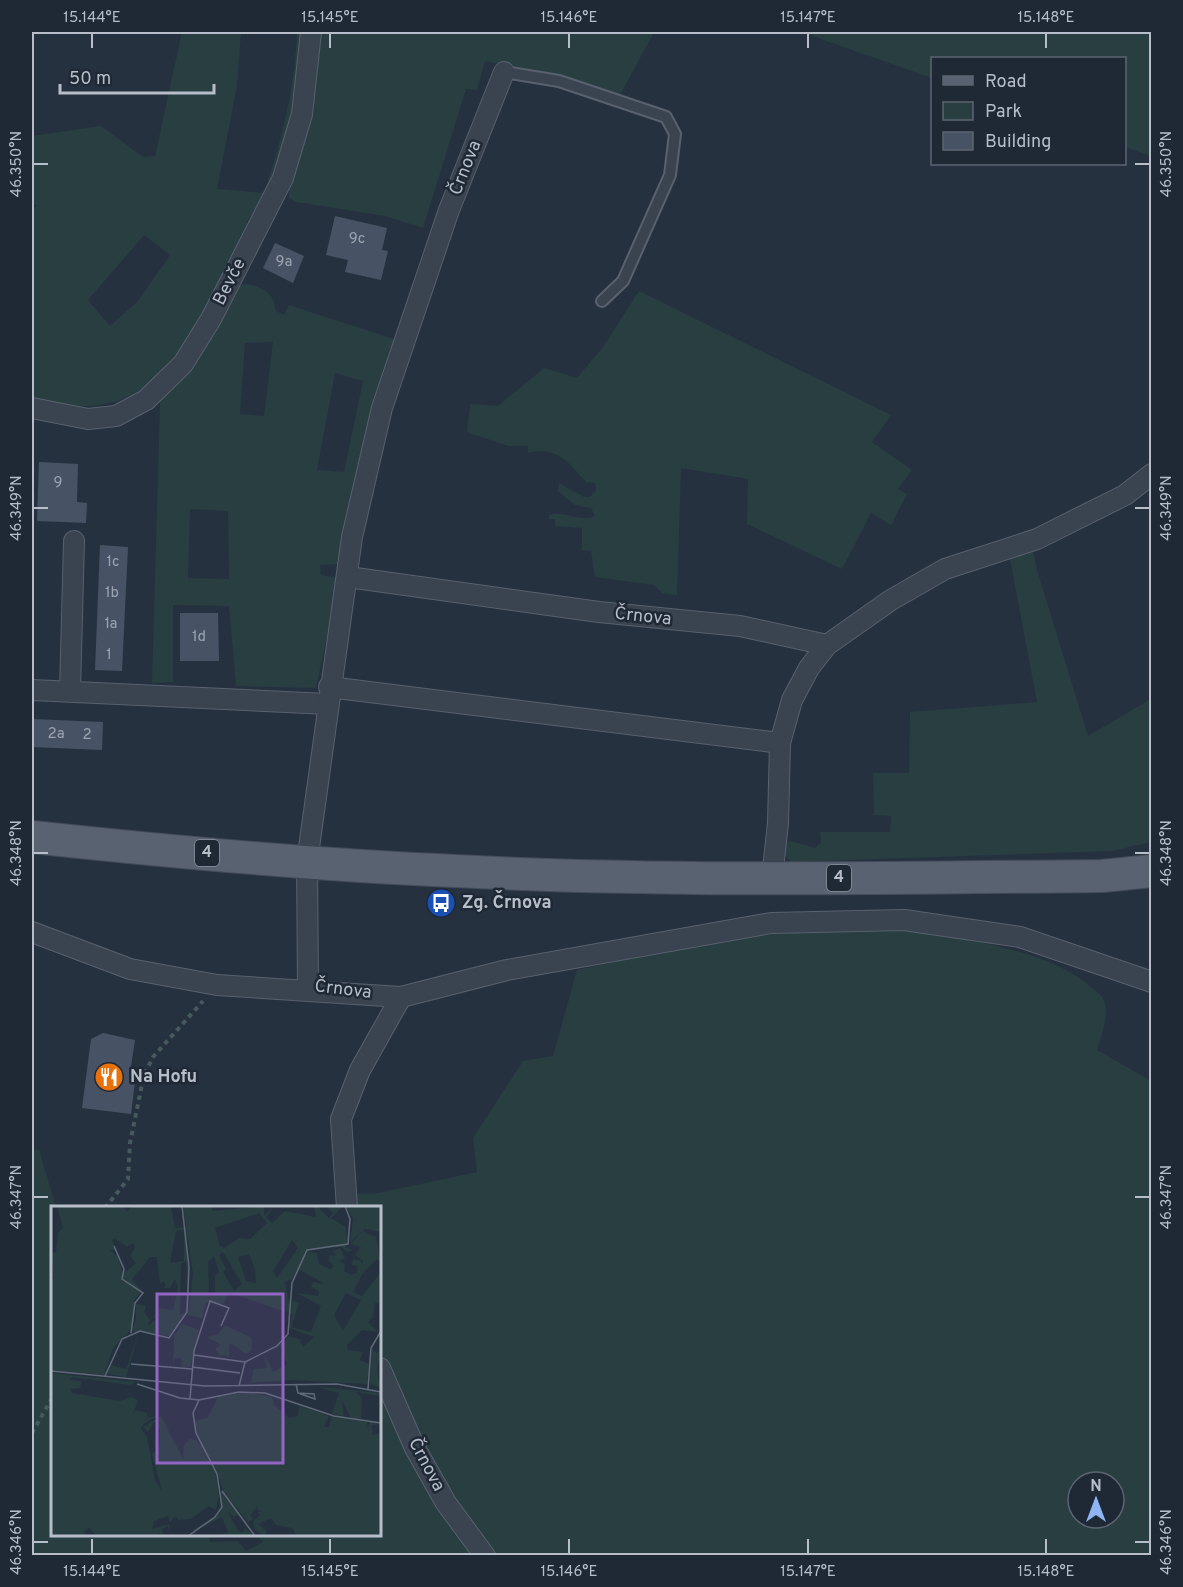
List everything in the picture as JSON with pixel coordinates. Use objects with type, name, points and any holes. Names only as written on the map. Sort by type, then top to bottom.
[{"type":"main road","name":"4","points":[[32,837],[307,862],[455,871],[772,879],[1102,876],[1152,871]]},
{"type":"street","name":"Bevče","points":[[32,408],[88,419],[116,416],[146,400],[183,364],[211,320],[283,178],[302,114],[311,32]]},
{"type":"street","name":"Črnova","points":[[347,1206],[341,1119],[360,1070],[401,997],[308,989],[307,862],[329,695],[348,577],[352,537],[382,408],[449,210],[504,72]]},
{"type":"street","points":[[772,879],[778,823],[780,743],[792,700],[809,668],[827,645],[891,600],[945,569],[1037,539],[1125,495],[1152,474]]},
{"type":"street","points":[[70,691],[74,541]]},
{"type":"street","name":"Črnova","points":[[348,577],[599,612],[741,626],[827,645]]},
{"type":"street","points":[[32,690],[329,695],[780,743]]},
{"type":"street","points":[[401,997],[507,970],[771,923],[904,920],[1020,937],[1152,982]]},
{"type":"street","points":[[32,932],[130,969],[217,985],[308,989]]},
{"type":"street","name":"Črnova","points":[[381,1370],[415,1448],[446,1503],[484,1556]]},
{"type":"lane","points":[[504,72],[559,81],[666,117],[675,135],[670,175],[654,217],[623,280],[602,300]]},
{"type":"path","points":[[107,1206],[128,1179],[130,1143],[144,1075],[153,1057],[217,985]]},
{"type":"path","points":[[32,1433],[51,1400]]},
{"type":"green space","points":[[182,32],[241,32],[237,86],[217,189],[264,193],[286,114],[294,73],[297,32],[304,32],[298,98],[269,193],[247,221],[247,239],[190,339],[168,367],[142,389],[112,403],[76,406],[32,397],[32,211],[37,205],[32,204],[32,136],[101,126],[143,157],[155,156]],"holes":[[[144,235],[170,255],[138,301],[110,326],[88,300]]]},
{"type":"green space","points":[[320,32],[654,32],[619,97],[552,75],[485,61],[477,90],[466,89],[423,228],[385,216],[297,202],[289,198],[291,179],[302,148],[312,105]]},
{"type":"green space","points":[[801,32],[1151,32],[1151,156],[1126,147],[1126,57],[931,57],[931,78]]},
{"type":"green space","points":[[249,284],[264,290],[271,296],[276,311],[284,315],[289,305],[394,339],[373,406],[338,564],[320,565],[321,575],[336,578],[338,585],[316,688],[236,686],[229,606],[173,605],[173,682],[152,683],[160,402],[238,285]],"holes":[[[273,342],[264,416],[240,414],[245,343]],[[335,373],[363,381],[344,472],[317,470]],[[190,509],[228,511],[229,579],[188,578]]]},
{"type":"green space","points":[[639,291],[891,415],[872,442],[912,470],[898,489],[907,494],[891,525],[871,513],[842,569],[747,524],[748,479],[681,468],[677,595],[662,593],[654,585],[595,577],[591,551],[582,550],[582,528],[555,526],[555,519],[549,519],[549,515],[561,514],[584,518],[595,516],[591,508],[575,505],[558,491],[559,483],[584,497],[590,497],[596,490],[595,483],[586,482],[567,462],[554,454],[538,451],[528,453],[528,446],[508,446],[467,432],[470,404],[498,406],[544,368],[577,378],[603,347]]},
{"type":"green space","points":[[1032,545],[1037,570],[1088,736],[1151,699],[1151,842],[1112,851],[791,862],[785,856],[783,845],[791,841],[815,848],[821,843],[820,832],[890,832],[891,816],[874,815],[873,773],[909,773],[910,712],[1037,702],[1009,554]]},
{"type":"green space","points":[[896,929],[972,941],[1026,954],[1074,974],[1101,995],[1106,1013],[1097,1050],[1151,1081],[1151,1555],[491,1555],[428,1459],[387,1370],[381,1348],[381,1206],[356,1206],[354,1194],[378,1193],[477,1172],[473,1138],[523,1061],[553,1056],[577,970],[699,943],[790,932]]},
{"type":"green space","points":[[39,1150],[56,1206],[51,1206],[51,1536],[209,1536],[210,1542],[238,1541],[246,1551],[263,1542],[258,1536],[381,1536],[381,1388],[474,1555],[32,1555],[32,1233],[34,1232],[32,1151]]},
{"type":"building","points":[[335,216],[387,228],[382,250],[388,251],[381,280],[345,272],[348,260],[326,255]]},
{"type":"building","points":[[275,243],[304,256],[293,283],[263,268]]},
{"type":"building","points":[[39,462],[78,464],[77,502],[87,503],[86,523],[37,521]]},
{"type":"building","points":[[100,545],[128,547],[122,671],[95,670]]},
{"type":"building","points":[[180,613],[218,613],[219,661],[180,661]]},
{"type":"building","points":[[32,719],[103,722],[102,750],[32,747]]},
{"type":"building","name":"Na Hofu","points":[[103,1033],[135,1040],[130,1073],[135,1082],[131,1114],[82,1108],[91,1039]]},
{"type":"place","name":"Zg. Črnova","points":[[441,903]]},
{"type":"place","name":"Na Hofu","points":[[109,1077]]}]
